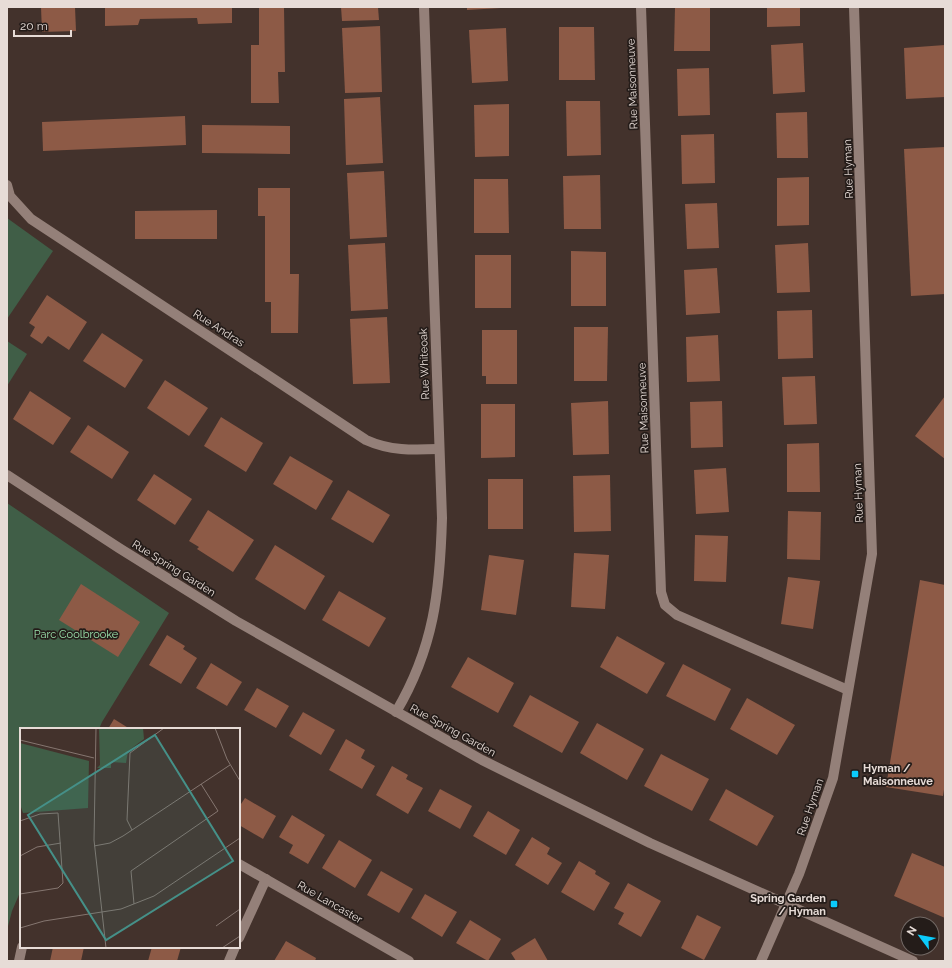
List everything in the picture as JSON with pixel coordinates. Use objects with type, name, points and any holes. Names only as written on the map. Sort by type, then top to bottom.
[{"type":"street","name":"Rue Whiteoak","points":[[396,712],[419,668],[430,631],[439,578],[442,518],[424,7]]},
{"type":"street","name":"Rue Maisonneuve","points":[[641,7],[661,592],[665,605],[677,615],[848,690]]},
{"type":"street","name":"Rue Hyman","points":[[761,961],[800,874],[832,778],[872,554],[854,7]]},
{"type":"street","name":"Rue Andras","points":[[7,185],[10,196],[31,219],[366,440],[387,448],[402,450],[439,449]]},
{"type":"street","name":"Rue Spring Garden","points":[[7,475],[131,556],[236,621],[482,760],[650,843],[913,961]]},
{"type":"street","name":"Rue Lancaster","points":[[240,865],[409,961]]},
{"type":"street","points":[[240,936],[266,879]]},
{"type":"street","points":[[19,961],[22,948]]},
{"type":"street","points":[[228,961],[234,948]]},
{"type":"green space","points":[[7,218],[53,251],[7,319]]},
{"type":"green space","points":[[7,341],[27,354],[7,386]]},
{"type":"green space","name":"Parc Coolbrooke","points":[[7,503],[169,613],[99,728],[20,728],[20,892],[12,911],[7,930]]},
{"type":"building","points":[[41,7],[75,7],[76,31],[42,32]]},
{"type":"building","points":[[105,7],[232,7],[232,23],[198,24],[197,18],[140,19],[138,25],[105,26]]},
{"type":"building","points":[[259,7],[284,7],[285,72],[278,72],[279,103],[251,103],[251,45],[259,45]]},
{"type":"building","points":[[341,7],[378,7],[379,20],[342,21]]},
{"type":"building","points":[[467,7],[501,7],[501,8],[467,10]]},
{"type":"building","points":[[675,7],[710,7],[710,51],[674,51]]},
{"type":"building","points":[[767,7],[800,7],[800,26],[767,27]]},
{"type":"building","points":[[380,26],[382,92],[345,93],[342,28]]},
{"type":"building","points":[[559,27],[594,27],[595,80],[559,80]]},
{"type":"building","points":[[506,28],[508,81],[472,83],[469,30]]},
{"type":"building","points":[[803,43],[805,92],[773,94],[771,45]]},
{"type":"building","points":[[945,45],[945,97],[906,99],[904,48]]},
{"type":"building","points":[[709,68],[710,115],[678,116],[677,69]]},
{"type":"building","points":[[380,97],[383,163],[346,165],[344,99]]},
{"type":"building","points":[[566,101],[600,101],[601,155],[567,156]]},
{"type":"building","points":[[509,104],[509,156],[475,157],[474,105]]},
{"type":"building","points":[[807,112],[808,158],[777,158],[776,113]]},
{"type":"building","points":[[185,116],[186,145],[43,151],[42,122]]},
{"type":"building","points":[[202,125],[290,126],[290,154],[202,153]]},
{"type":"building","points":[[714,134],[715,183],[682,184],[681,135]]},
{"type":"building","points":[[945,147],[945,294],[911,296],[904,149]]},
{"type":"building","points":[[384,171],[387,237],[350,239],[347,173]]},
{"type":"building","points":[[600,175],[601,229],[564,229],[563,176]]},
{"type":"building","points":[[809,177],[809,225],[777,226],[777,178]]},
{"type":"building","points":[[474,179],[508,179],[509,233],[474,233]]},
{"type":"building","points":[[258,188],[290,188],[290,274],[299,274],[298,333],[271,333],[271,302],[265,302],[265,216],[258,216]]},
{"type":"building","points":[[717,203],[719,248],[687,249],[685,204]]},
{"type":"building","points":[[217,210],[217,239],[135,239],[135,211]]},
{"type":"building","points":[[385,243],[388,309],[351,311],[348,245]]},
{"type":"building","points":[[808,243],[810,292],[777,293],[775,245]]},
{"type":"building","points":[[571,251],[606,252],[606,306],[571,306]]},
{"type":"building","points":[[475,255],[511,255],[511,308],[475,308]]},
{"type":"building","points":[[717,268],[720,313],[686,315],[684,270]]},
{"type":"building","points":[[47,295],[87,322],[69,350],[48,336],[42,344],[30,336],[35,327],[29,323]]},
{"type":"building","points":[[812,310],[813,358],[778,359],[777,311]]},
{"type":"building","points":[[387,317],[390,383],[353,384],[350,319]]},
{"type":"building","points":[[574,327],[608,327],[607,381],[574,381]]},
{"type":"building","points":[[482,330],[517,330],[517,384],[486,384],[486,376],[482,376]]},
{"type":"building","points":[[102,333],[143,360],[125,388],[83,361]]},
{"type":"building","points":[[718,335],[720,381],[687,382],[686,337]]},
{"type":"building","points":[[815,376],[817,424],[784,425],[782,377]]},
{"type":"building","points":[[165,380],[208,408],[189,436],[147,408]]},
{"type":"building","points":[[30,391],[71,418],[53,445],[13,419]]},
{"type":"building","points":[[945,396],[945,459],[915,436]]},
{"type":"building","points":[[608,401],[609,454],[573,455],[571,403]]},
{"type":"building","points":[[722,401],[723,447],[691,448],[690,402]]},
{"type":"building","points":[[481,404],[515,404],[515,457],[481,458]]},
{"type":"building","points":[[221,417],[263,443],[246,472],[204,446]]},
{"type":"building","points":[[88,425],[129,452],[112,479],[70,452]]},
{"type":"building","points":[[819,443],[820,492],[787,492],[787,444]]},
{"type":"building","points":[[290,456],[333,481],[316,510],[273,484]]},
{"type":"building","points":[[726,468],[729,512],[696,514],[694,470]]},
{"type":"building","points":[[154,474],[192,499],[175,525],[137,500]]},
{"type":"building","points":[[610,475],[611,531],[574,532],[573,476]]},
{"type":"building","points":[[488,479],[523,479],[523,529],[488,529]]},
{"type":"building","points":[[348,490],[390,515],[373,543],[331,519]]},
{"type":"building","points":[[208,510],[254,540],[233,572],[197,549],[199,547],[189,541]]},
{"type":"building","points":[[788,511],[821,512],[820,560],[787,559]]},
{"type":"building","points":[[695,535],[728,536],[726,582],[694,581]]},
{"type":"building","points":[[275,545],[325,576],[305,610],[255,579]]},
{"type":"building","points":[[574,553],[609,555],[605,609],[571,607]]},
{"type":"building","points":[[489,555],[524,560],[516,615],[481,610]]},
{"type":"building","points":[[788,577],[820,581],[813,629],[781,624]]},
{"type":"building","points":[[920,580],[945,585],[945,783],[943,796],[886,787]]},
{"type":"building","points":[[81,584],[140,622],[118,657],[59,620]]},
{"type":"building","points":[[339,591],[386,618],[369,647],[322,620]]},
{"type":"building","points":[[167,635],[185,646],[183,649],[197,658],[181,684],[149,665]]},
{"type":"building","points":[[617,636],[665,663],[647,694],[600,667]]},
{"type":"building","points":[[468,657],[514,683],[498,713],[451,687]]},
{"type":"building","points":[[211,663],[242,682],[227,706],[196,688]]},
{"type":"building","points":[[683,664],[731,689],[715,721],[666,696]]},
{"type":"building","points":[[257,688],[289,706],[276,728],[244,710]]},
{"type":"building","points":[[530,695],[579,722],[562,753],[513,726]]},
{"type":"building","points":[[747,698],[795,725],[777,755],[730,729]]},
{"type":"building","points":[[303,712],[335,730],[321,755],[289,736]]},
{"type":"building","points":[[114,719],[128,728],[109,728]]},
{"type":"building","points":[[597,723],[644,749],[627,780],[580,753]]},
{"type":"building","points":[[346,739],[365,750],[361,758],[375,766],[362,789],[329,770]]},
{"type":"building","points":[[661,754],[709,779],[692,811],[644,786]]},
{"type":"building","points":[[392,766],[408,775],[406,779],[423,788],[408,814],[376,795]]},
{"type":"building","points":[[440,789],[472,806],[460,829],[428,811]]},
{"type":"building","points":[[726,789],[774,816],[757,846],[709,820]]},
{"type":"building","points":[[245,798],[276,816],[263,839],[240,826],[240,806]]},
{"type":"building","points":[[488,811],[520,830],[506,855],[473,836]]},
{"type":"building","points":[[292,815],[325,835],[308,864],[289,853],[293,845],[279,837]]},
{"type":"building","points":[[532,837],[550,848],[547,854],[562,863],[548,885],[515,865]]},
{"type":"building","points":[[339,840],[372,860],[355,888],[322,868]]},
{"type":"building","points":[[912,853],[945,867],[945,918],[894,896]]},
{"type":"building","points":[[579,861],[596,871],[595,874],[610,883],[594,911],[561,892]]},
{"type":"building","points":[[381,871],[413,889],[399,913],[367,895]]},
{"type":"building","points":[[628,883],[661,901],[641,937],[618,924],[624,913],[614,908]]},
{"type":"building","points":[[425,894],[457,912],[442,937],[411,918]]},
{"type":"building","points":[[697,915],[721,927],[704,960],[681,948]]},
{"type":"building","points":[[470,920],[501,939],[488,961],[456,943]]},
{"type":"building","points":[[535,938],[548,961],[516,961],[511,953]]},
{"type":"building","points":[[286,941],[316,958],[315,961],[274,961]]},
{"type":"building","points":[[53,948],[84,948],[81,961],[50,961]]},
{"type":"building","points":[[152,948],[181,948],[177,961],[148,961]]},
{"type":"place","name":"Hyman / Maisonneuve","points":[[855,774]]},
{"type":"place","name":"Spring Garden / Hyman","points":[[834,904]]}]
